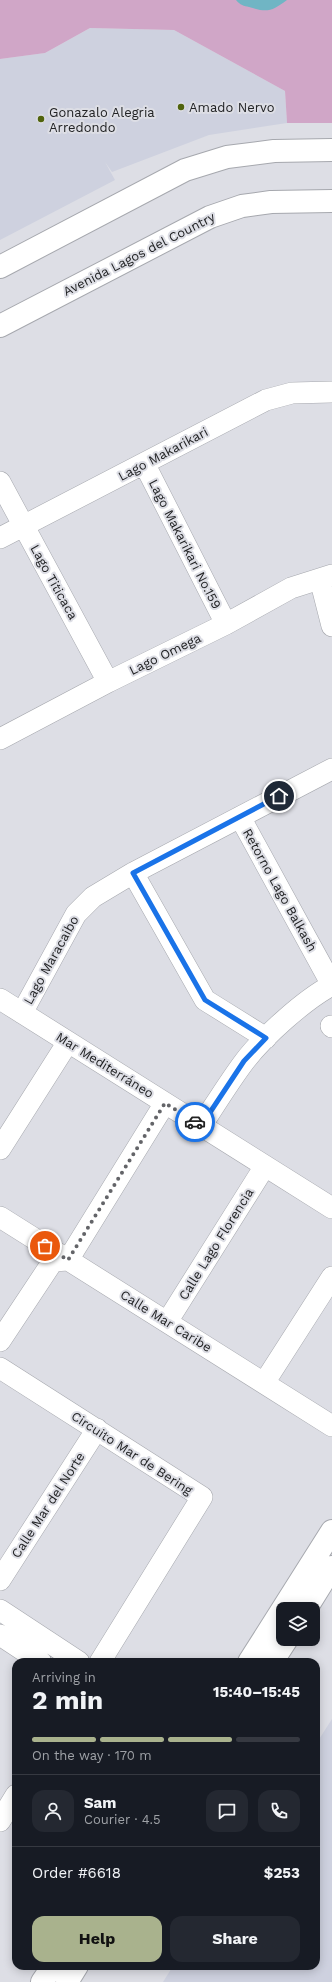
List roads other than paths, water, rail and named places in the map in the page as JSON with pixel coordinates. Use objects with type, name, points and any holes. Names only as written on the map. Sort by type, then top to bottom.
[{"type":"street","points":[[0,267],[186,170],[227,157],[274,151],[332,150]]},
{"type":"street","name":"Avenida Lagos del Country","points":[[0,326],[210,217],[242,206],[271,202],[332,202]]},
{"type":"street","name":"Lago Makarikari","points":[[0,538],[145,465],[235,415],[266,400],[292,393],[332,392]]},
{"type":"street","name":"Lago Makarikari No.159","points":[[145,465],[226,624]]},
{"type":"street","name":"Lago Titicaca","points":[[0,482],[108,682]]},
{"type":"street","points":[[326,577],[332,626]]},
{"type":"street","name":"Lago Omega","points":[[0,739],[108,682],[226,624],[291,588],[326,577]]},
{"type":"street","name":"Lago Maracaibo","points":[[22,1013],[76,914],[93,897],[133,873],[332,769]]},
{"type":"street","name":"Retorno Lago Balkash","points":[[240,817],[332,985]]},
{"type":"street","points":[[133,873],[205,1000],[266,1038]]},
{"type":"street","points":[[201,1126],[244,1061],[266,1038],[317,995],[332,985]]},
{"type":"street","name":"Mar Mediterráneo","points":[[0,999],[332,1208]]},
{"type":"street","points":[[0,1149],[68,1042]]},
{"type":"street","points":[[0,1340],[53,1261],[68,1260],[165,1103]]},
{"type":"street","name":"Calle Lago Florencia","points":[[167,1322],[265,1166]]},
{"type":"street","name":"Calle Mar Caribe","points":[[0,1217],[332,1426]]},
{"type":"street","points":[[264,1383],[332,1277]]},
{"type":"street","name":"Circuito Mar de Bering","points":[[0,1368],[202,1497],[102,1658]]},
{"type":"street","name":"Calle Mar del Norte","points":[[0,1580],[97,1429]]},
{"type":"street","points":[[252,1658],[332,1531]]},
{"type":"street","points":[[310,1602],[332,1567]]},
{"type":"street","points":[[0,1610],[73,1658]]},
{"type":"street","points":[[0,1635],[35,1658]]},
{"type":"street","points":[[275,1658],[282,1646]]},
{"type":"street","points":[[0,1821],[12,1802]]},
{"type":"street","points":[[42,1982],[50,1970]]},
{"type":"street","points":[[67,1982],[74,1970]]},
{"type":"water","points":[[236,0],[287,0],[273,9],[261,10],[244,6]]},
{"type":"place","name":"Amado Nervo","points":[[181,107]]},
{"type":"place","name":"Gonazalo Alegria Arredondo","points":[[41,119]]}]
